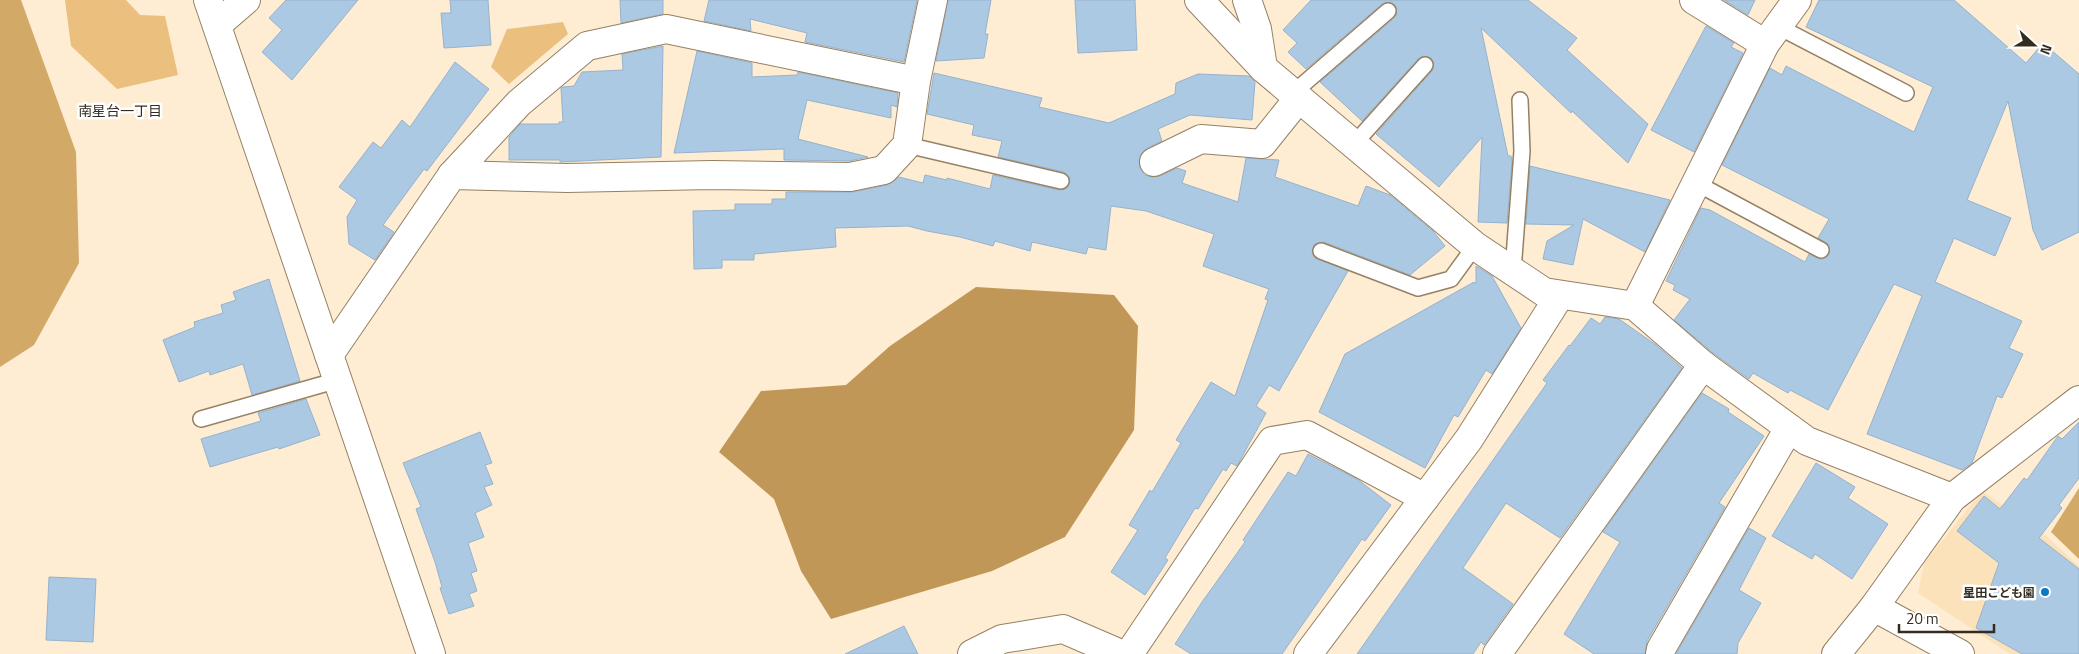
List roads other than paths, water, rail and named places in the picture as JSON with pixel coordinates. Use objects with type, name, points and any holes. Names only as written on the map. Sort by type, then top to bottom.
[{"type":"street","points":[[208,0],[431,654]]},
{"type":"street","points":[[216,26],[246,0]]},
{"type":"street","points":[[452,174],[567,178],[712,175],[850,177],[884,170],[907,145],[916,81],[933,0]]},
{"type":"street","points":[[1199,0],[1262,68],[1476,246],[1544,292],[1635,306],[1702,365],[1807,441],[1952,498]]},
{"type":"street","points":[[1247,0],[1257,29],[1262,68]]},
{"type":"street","points":[[1694,0],[1771,35]]},
{"type":"street","points":[[1635,306],[1771,35],[1796,0]]},
{"type":"street","points":[[329,355],[452,174],[518,103],[587,46],[666,29],[916,81]]},
{"type":"street","points":[[1154,162],[1201,139],[1262,144],[1296,95]]},
{"type":"street","points":[[1308,654],[1469,439],[1560,295]]},
{"type":"street","points":[[1497,654],[1702,365]]},
{"type":"street","points":[[1836,654],[1874,607],[1952,498],[2079,400]]},
{"type":"street","points":[[1660,654],[1661,649],[1789,428]]},
{"type":"street","points":[[1129,654],[1272,441],[1307,435],[1425,498]]},
{"type":"street","points":[[1874,607],[1960,654]]},
{"type":"street","points":[[972,654],[1002,639],[1063,629],[1121,654]]},
{"type":"lane","points":[[1296,95],[1388,11]]},
{"type":"lane","points":[[1771,35],[1906,93]]},
{"type":"lane","points":[[1354,144],[1425,64]]},
{"type":"lane","points":[[1513,271],[1522,151],[1520,100]]},
{"type":"lane","points":[[907,145],[1061,181]]},
{"type":"lane","points":[[1696,184],[1821,250]]},
{"type":"lane","points":[[1321,251],[1418,288],[1452,279],[1476,246]]},
{"type":"lane","points":[[201,419],[338,380]]},
{"type":"place","name":"星田こども園","points":[[2045,592]]},
{"type":"district","name":"南星台一丁目","points":[[120,110]]}]
